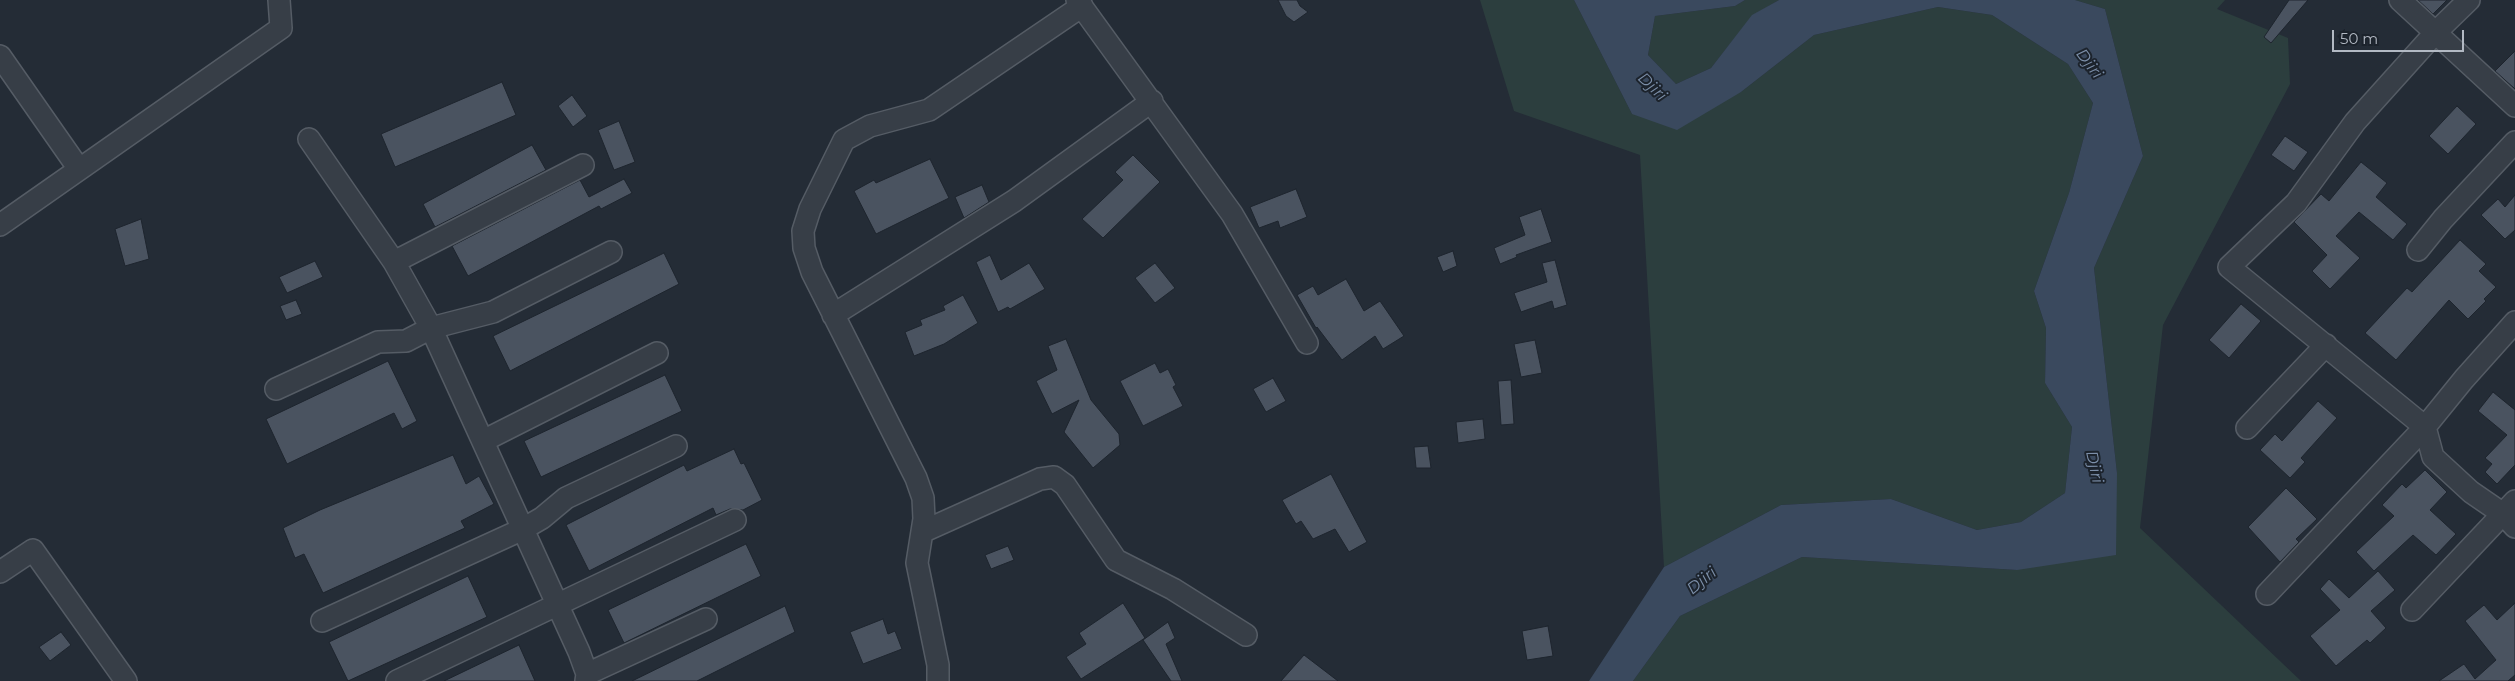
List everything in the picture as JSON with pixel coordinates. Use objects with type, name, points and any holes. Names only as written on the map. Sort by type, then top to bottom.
[{"type":"street","points":[[0,225],[281,28],[280,0]]},
{"type":"street","points":[[2400,0],[2515,106]]},
{"type":"street","points":[[2412,610],[2511,514],[2471,492],[2433,457],[2425,427],[2229,267],[2296,203],[2355,122],[2436,32],[2469,0]]},
{"type":"street","points":[[938,681],[933,640],[917,563],[924,519],[922,498],[916,478],[812,272],[804,248],[803,231],[810,209],[844,140],[870,126],[929,110],[1079,3],[1232,214],[1307,343]]},
{"type":"street","points":[[0,56],[79,170]]},
{"type":"street","points":[[833,315],[1014,201],[1152,102]]},
{"type":"street","points":[[309,139],[394,262],[431,328],[579,652],[586,678],[706,619]]},
{"type":"street","points":[[2418,250],[2443,218],[2515,142]]},
{"type":"street","points":[[394,262],[584,165]]},
{"type":"street","points":[[276,389],[378,342],[406,341],[431,328],[493,312],[610,252]]},
{"type":"street","points":[[2267,594],[2425,427],[2515,322]]},
{"type":"street","points":[[2247,428],[2326,345]]},
{"type":"street","points":[[483,441],[657,353]]},
{"type":"street","points":[[322,621],[523,529],[542,518],[566,498],[676,446]]},
{"type":"street","points":[[922,532],[1040,479],[1054,477],[1065,485],[1116,560],[1173,589],[1246,635]]},
{"type":"street","points":[[397,681],[558,606],[735,520]]},
{"type":"street","points":[[0,572],[32,550],[126,681]]},
{"type":"shaded area","points":[[1480,0],[1574,0],[1632,114],[1741,92],[1814,35],[1938,7],[1992,15],[2068,64],[2093,103],[2069,193],[2034,291],[2046,328],[2045,383],[2072,427],[2065,493],[2021,522],[1977,530],[1891,499],[1781,505],[1664,567],[1640,155],[1514,111]]},
{"type":"shaded area","points":[[1745,0],[1779,0],[1752,16],[1711,68],[1676,84],[1648,55],[1655,16],[1735,6]]},
{"type":"shaded area","points":[[2075,0],[2225,0],[2217,9],[2288,38],[2290,84],[2163,325],[2140,528],[2301,681],[1633,681],[1680,616],[1802,557],[2017,570],[2117,473],[2094,268],[2143,156],[2105,9]]},
{"type":"water","name":"Djiri","points":[[1574,0],[1745,0],[1735,6],[1655,16],[1648,55],[1676,84],[1711,68],[1752,15],[1779,0],[2075,0],[2105,9],[2143,156],[2094,268],[2117,473],[2116,555],[2017,570],[1802,557],[1680,616],[1633,681],[1589,681],[1664,567],[1781,505],[1891,499],[1977,530],[2021,522],[2065,493],[2072,427],[2045,383],[2046,328],[2034,291],[2069,193],[2093,103],[2068,64],[1992,15],[1938,7],[1814,35],[1741,92],[1677,130],[1632,114]]},
{"type":"building","points":[[1278,0],[1297,0],[1300,6],[1308,12],[1294,22],[1286,16]]},
{"type":"building","points":[[2289,0],[2308,0],[2271,43],[2264,37]]},
{"type":"building","points":[[2418,0],[2447,0],[2433,14]]},
{"type":"building","points":[[2515,51],[2515,89],[2495,71]]},
{"type":"building","points":[[502,82],[516,115],[395,167],[381,134]]},
{"type":"building","points":[[572,95],[587,116],[573,127],[558,106]]},
{"type":"building","points":[[2457,106],[2476,124],[2448,154],[2429,136]]},
{"type":"building","points":[[619,121],[635,162],[614,170],[598,130]]},
{"type":"building","points":[[2285,136],[2308,152],[2294,171],[2271,155]]},
{"type":"building","points":[[532,145],[546,170],[435,227],[423,204]]},
{"type":"building","points":[[1133,155],[1160,182],[1103,238],[1082,219],[1123,180],[1115,172]]},
{"type":"building","points":[[930,159],[949,198],[876,234],[854,191],[874,180],[876,183]]},
{"type":"building","points":[[2361,162],[2387,183],[2376,197],[2407,224],[2393,240],[2359,212],[2336,236],[2360,258],[2330,289],[2312,271],[2327,255],[2294,222],[2321,194],[2329,201]]},
{"type":"building","points":[[624,179],[632,193],[601,209],[599,206],[468,276],[452,246],[580,180],[589,197]]},
{"type":"building","points":[[982,185],[989,202],[964,218],[955,197]]},
{"type":"building","points":[[1296,189],[1307,217],[1280,228],[1278,221],[1259,228],[1250,207]]},
{"type":"building","points":[[2515,195],[2515,230],[2505,239],[2481,215],[2498,199],[2505,207]]},
{"type":"building","points":[[1541,209],[1552,242],[1516,255],[1517,257],[1500,264],[1494,248],[1525,235],[1519,217]]},
{"type":"building","points":[[141,219],[149,259],[125,266],[115,229]]},
{"type":"building","points":[[2460,240],[2486,264],[2479,271],[2496,287],[2484,299],[2486,301],[2468,319],[2449,300],[2396,360],[2365,333],[2407,288],[2412,292]]},
{"type":"building","points":[[1453,251],[1457,266],[1443,272],[1437,257]]},
{"type":"building","points":[[664,253],[679,284],[510,371],[493,336]]},
{"type":"building","points":[[990,255],[1001,280],[1029,263],[1045,289],[1010,309],[1008,307],[998,312],[976,262]]},
{"type":"building","points":[[1555,260],[1567,305],[1554,309],[1552,301],[1521,312],[1514,293],[1547,282],[1542,263]]},
{"type":"building","points":[[315,261],[323,277],[287,293],[279,277]]},
{"type":"building","points":[[1155,263],[1175,288],[1155,303],[1135,278]]},
{"type":"building","points":[[1346,279],[1364,311],[1380,301],[1404,336],[1383,349],[1375,336],[1342,360],[1316,328],[1297,295],[1313,286],[1318,295]]},
{"type":"building","points":[[963,295],[978,323],[944,344],[914,356],[905,332],[922,325],[920,320],[945,310],[943,306]]},
{"type":"building","points":[[296,300],[302,314],[286,320],[280,306]]},
{"type":"building","points":[[2241,304],[2261,321],[2229,358],[2209,340]]},
{"type":"building","points":[[1066,339],[1091,400],[1119,434],[1120,445],[1093,468],[1064,432],[1079,400],[1052,414],[1036,381],[1057,370],[1048,346]]},
{"type":"building","points":[[1535,340],[1542,373],[1521,377],[1514,344]]},
{"type":"building","points":[[388,361],[417,421],[402,429],[394,413],[287,464],[266,419]]},
{"type":"building","points":[[1155,363],[1160,373],[1168,369],[1176,385],[1173,387],[1183,406],[1143,426],[1120,381]]},
{"type":"building","points":[[665,375],[682,411],[541,477],[524,441]]},
{"type":"building","points":[[1273,378],[1286,401],[1266,412],[1253,389]]},
{"type":"building","points":[[1511,380],[1514,424],[1501,425],[1498,381]]},
{"type":"building","points":[[2493,392],[2515,410],[2515,465],[2497,484],[2485,472],[2492,464],[2485,458],[2507,435],[2478,411]]},
{"type":"building","points":[[2318,401],[2337,418],[2301,458],[2305,462],[2290,478],[2260,450],[2275,434],[2282,441]]},
{"type":"building","points":[[1483,419],[1485,439],[1458,443],[1456,422]]},
{"type":"building","points":[[1428,446],[1431,468],[1416,468],[1414,447]]},
{"type":"building","points":[[734,449],[741,464],[744,463],[762,500],[743,510],[730,509],[716,515],[713,508],[589,571],[566,525],[684,465],[687,471]]},
{"type":"building","points":[[453,455],[466,484],[479,476],[494,504],[461,521],[465,528],[323,593],[304,554],[295,558],[283,528],[320,510]]},
{"type":"building","points":[[2425,470],[2447,492],[2430,510],[2456,534],[2436,555],[2413,535],[2374,571],[2356,552],[2394,516],[2382,505],[2402,484],[2406,488]]},
{"type":"building","points":[[1331,474],[1367,542],[1349,552],[1335,529],[1313,539],[1301,521],[1296,524],[1282,500]]},
{"type":"building","points":[[2286,488],[2317,519],[2296,539],[2299,542],[2280,562],[2248,527]]},
{"type":"building","points":[[746,544],[761,576],[624,643],[608,610]]},
{"type":"building","points":[[1008,546],[1014,560],[991,569],[985,555]]},
{"type":"building","points":[[2378,571],[2395,590],[2371,611],[2386,628],[2370,643],[2367,640],[2336,666],[2310,636],[2340,610],[2320,589],[2329,579],[2349,598]]},
{"type":"building","points":[[468,576],[487,617],[348,681],[329,642]]},
{"type":"building","points":[[1123,603],[1145,638],[1081,679],[1066,657],[1086,644],[1079,633]]},
{"type":"building","points":[[2515,603],[2515,675],[2508,681],[2439,681],[2464,664],[2475,679],[2496,660],[2465,621],[2484,605],[2497,620]]},
{"type":"building","points":[[785,606],[795,632],[697,681],[632,681]]},
{"type":"building","points":[[883,619],[888,634],[895,631],[902,649],[863,664],[850,632]]},
{"type":"building","points":[[1168,622],[1175,638],[1166,644],[1182,681],[1171,681],[1143,640]]},
{"type":"building","points":[[1548,626],[1553,656],[1527,660],[1522,631]]},
{"type":"building","points":[[61,632],[71,645],[50,661],[39,647]]},
{"type":"building","points":[[519,645],[535,681],[444,681]]},
{"type":"building","points":[[1304,655],[1338,681],[1281,681]]}]
